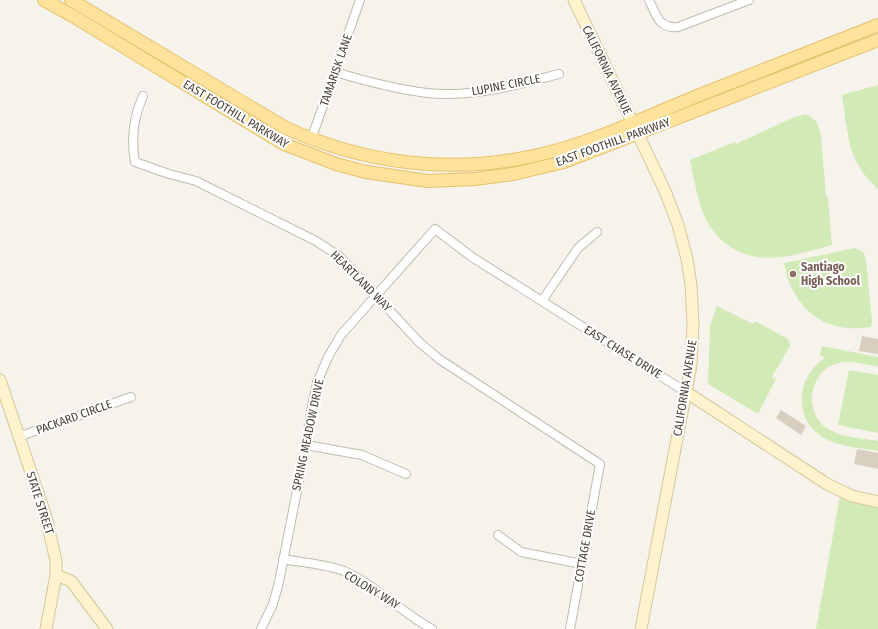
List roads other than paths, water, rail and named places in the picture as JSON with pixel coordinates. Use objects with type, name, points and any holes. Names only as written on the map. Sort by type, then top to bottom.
[{"type":"main road","name":"EAST FOOTHILL PARKWAY","points":[[44,0],[73,16],[284,144],[336,164],[366,172],[428,181],[475,179],[514,174],[564,162],[878,40]]},
{"type":"main road","points":[[56,0],[73,16]]},
{"type":"main road","name":"EAST FOOTHILL PARKWAY","points":[[71,0],[284,127],[312,140],[384,160],[434,165],[493,163],[538,155],[632,123],[878,25]]},
{"type":"main road","name":"CALIFORNIA AVENUE","points":[[574,0],[638,134],[674,216],[689,268],[693,308],[693,336],[686,392],[641,629]]},
{"type":"main road","points":[[235,114],[247,115],[302,142],[306,143],[312,140]]},
{"type":"main road","name":"STATE STREET","points":[[0,380],[46,517],[56,560],[56,575],[46,629]]},
{"type":"main road","name":"EAST CHASE DRIVE","points":[[686,392],[827,484],[852,496],[878,502]]},
{"type":"main road","points":[[56,575],[71,581],[108,629]]},
{"type":"street","name":"TAMARISK LANE","points":[[312,140],[360,0]]},
{"type":"street","points":[[649,0],[658,20],[662,25],[669,28],[678,27],[749,0]]},
{"type":"street","name":"LUPINE CIRCLE","points":[[335,72],[385,86],[428,93],[477,92],[516,85],[559,74]]},
{"type":"street","name":"HEARTLAND WAY","points":[[143,96],[137,110],[133,148],[135,162],[169,174],[196,181],[316,241],[339,256],[419,342],[439,359],[600,464]]},
{"type":"street","name":"SPRING MEADOW DRIVE","points":[[261,629],[273,604],[306,445],[317,383],[328,357],[342,334],[435,229]]},
{"type":"street","name":"EAST CHASE DRIVE","points":[[435,229],[472,257],[686,392]]},
{"type":"street","points":[[542,301],[578,248],[597,232]]},
{"type":"street","name":"PACKARD CIRCLE","points":[[18,437],[131,397]]},
{"type":"street","points":[[306,445],[362,455],[406,474]]},
{"type":"street","name":"COTTAGE DRIVE","points":[[570,629],[600,464]]},
{"type":"street","points":[[498,534],[521,552],[582,564]]},
{"type":"street","name":"COLONY WAY","points":[[283,559],[342,571],[376,589],[421,623],[432,629]]},
{"type":"place","name":"Santiago High School","points":[[793,274]]}]
